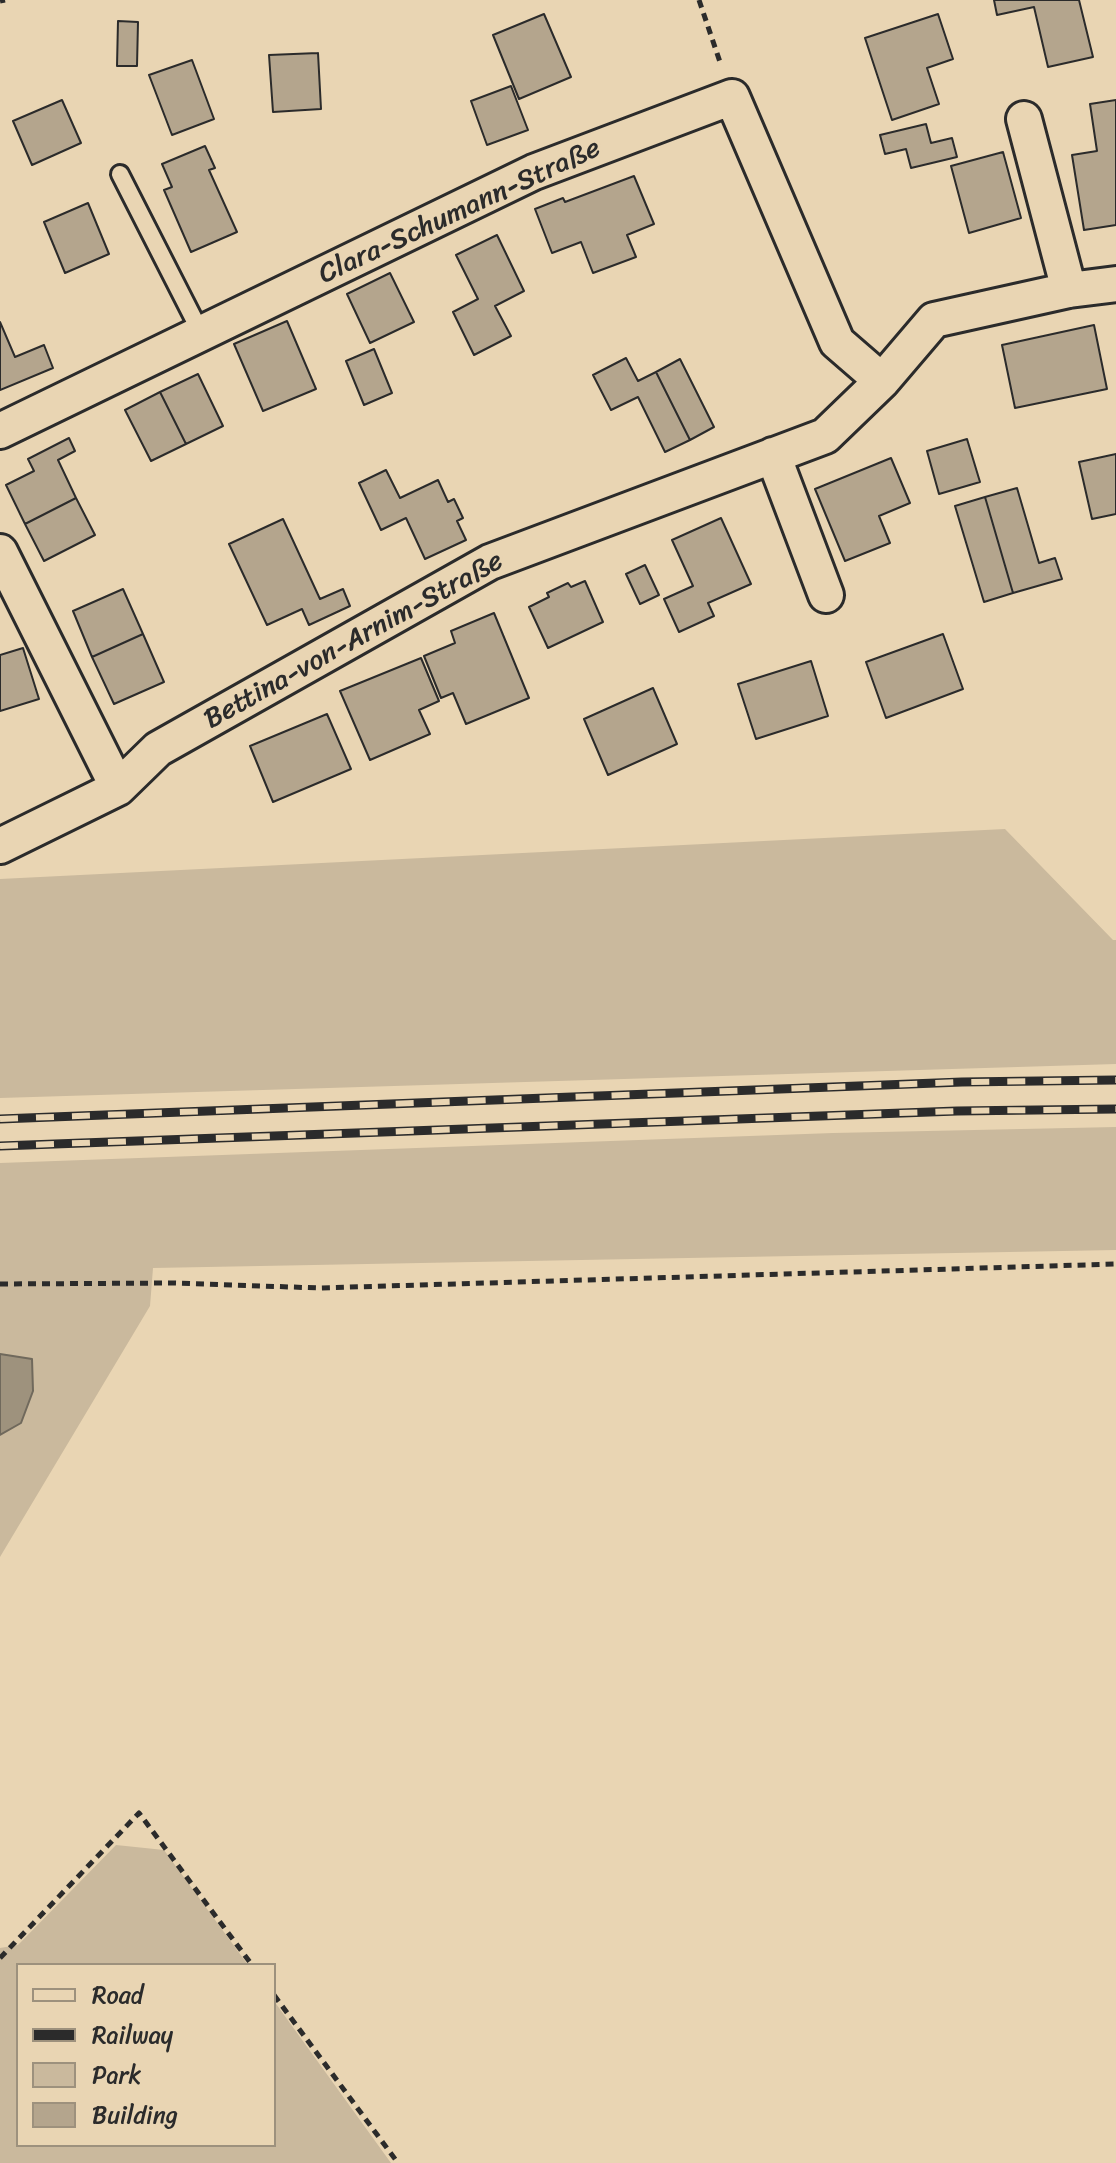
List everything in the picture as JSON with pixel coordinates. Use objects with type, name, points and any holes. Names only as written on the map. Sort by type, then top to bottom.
[{"type":"street","name":"Clara-Schumann-Straße","points":[[0,431],[534,172],[732,97]]},
{"type":"street","points":[[732,97],[837,342],[882,381]]},
{"type":"street","points":[[1024,119],[1069,290]]},
{"type":"street","name":"Bettina-von-Arnim-Straße","points":[[0,846],[118,788],[158,749],[490,562],[825,436],[882,381],[934,320],[1069,290],[1116,284]]},
{"type":"street","points":[[773,455],[826,595]]},
{"type":"street","points":[[0,552],[118,788]]},
{"type":"lane","points":[[120,174],[201,333]]},
{"type":"path","points":[[699,0],[732,97]]},
{"type":"path","points":[[0,1284],[175,1283],[320,1288],[1116,1264]]},
{"type":"path","points":[[0,1958],[139,1813],[251,1963]]},
{"type":"path","points":[[276,1998],[398,2163]]},
{"type":"green space","points":[[1005,829],[1116,940],[1116,1064],[0,1098],[0,879]]},
{"type":"green space","points":[[1116,1127],[1116,1250],[153,1268],[150,1306],[0,1557],[0,1435],[21,1423],[33,1391],[32,1359],[0,1354],[0,1163],[833,1133]]},
{"type":"green space","points":[[116,1845],[164,1850],[247,1963],[16,1963],[16,2147],[276,2147],[276,2004],[391,2163],[0,2163],[0,1948],[18,1945]]},
{"type":"shaded area","points":[[0,1354],[32,1359],[33,1391],[21,1423],[0,1435]]},
{"type":"building","points":[[994,0],[1079,0],[1093,57],[1048,67],[1034,7],[997,15]]},
{"type":"building","points":[[544,14],[571,77],[519,99],[493,35]]},
{"type":"building","points":[[938,14],[953,59],[927,68],[939,104],[892,120],[865,38]]},
{"type":"building","points":[[118,21],[138,22],[137,66],[117,66]]},
{"type":"building","points":[[318,53],[321,109],[273,112],[269,55]]},
{"type":"building","points":[[192,60],[214,119],[172,135],[149,75]]},
{"type":"building","points":[[511,86],[528,130],[487,145],[471,101]]},
{"type":"building","points":[[62,100],[81,143],[32,165],[13,121]]},
{"type":"building","points":[[1116,100],[1116,225],[1084,230],[1072,155],[1097,151],[1090,104]]},
{"type":"building","points":[[926,124],[931,143],[952,138],[957,157],[911,168],[906,149],[885,154],[880,135]]},
{"type":"building","points":[[205,146],[215,168],[209,170],[237,232],[191,252],[164,190],[172,187],[162,164]]},
{"type":"building","points":[[1003,152],[1021,218],[969,233],[951,166]]},
{"type":"building","points":[[634,176],[654,224],[627,235],[636,257],[593,273],[581,242],[552,253],[535,209],[563,198],[565,202]]},
{"type":"building","points":[[88,203],[109,254],[65,273],[44,222]]},
{"type":"building","points":[[497,235],[524,291],[495,306],[511,336],[474,355],[453,312],[478,299],[456,255]]},
{"type":"building","points":[[390,273],[414,322],[370,343],[347,294]]},
{"type":"building","points":[[287,321],[316,389],[263,411],[234,344]]},
{"type":"building","points":[[0,322],[15,357],[44,345],[53,368],[0,390]]},
{"type":"building","points":[[1094,325],[1107,389],[1015,408],[1002,345]]},
{"type":"building","points":[[374,349],[392,393],[364,405],[346,361]]},
{"type":"building","points":[[626,358],[638,381],[656,372],[690,440],[665,452],[638,397],[611,410],[593,375]]},
{"type":"building","points":[[680,359],[714,427],[690,440],[656,372]]},
{"type":"building","points":[[198,374],[223,426],[186,444],[160,392]]},
{"type":"building","points":[[160,392],[186,444],[151,461],[125,410]]},
{"type":"building","points":[[69,438],[75,451],[58,460],[76,498],[25,524],[6,485],[34,471],[28,459]]},
{"type":"building","points":[[967,439],[980,482],[939,494],[927,451]]},
{"type":"building","points":[[1116,454],[1116,514],[1092,519],[1079,462]]},
{"type":"building","points":[[891,458],[910,503],[879,516],[890,543],[845,561],[815,489]]},
{"type":"building","points":[[386,470],[400,498],[438,480],[448,502],[454,499],[463,518],[457,521],[466,540],[425,559],[406,518],[381,530],[359,483]]},
{"type":"building","points":[[1017,488],[1039,563],[1055,558],[1062,579],[1013,593],[985,497]]},
{"type":"building","points":[[985,497],[1013,593],[984,602],[955,506]]},
{"type":"building","points":[[76,498],[95,535],[44,561],[25,524]]},
{"type":"building","points":[[721,518],[751,584],[708,603],[714,616],[679,632],[664,599],[693,586],[672,540]]},
{"type":"building","points":[[283,519],[320,599],[343,589],[350,606],[309,625],[302,609],[267,625],[229,544]]},
{"type":"building","points":[[645,565],[659,595],[640,604],[626,574]]},
{"type":"building","points":[[585,581],[603,622],[548,648],[529,607],[549,597],[547,593],[568,583],[571,587]]},
{"type":"building","points":[[123,589],[143,634],[92,657],[73,611]]},
{"type":"building","points":[[494,613],[529,698],[466,724],[453,693],[441,698],[424,656],[455,643],[451,631]]},
{"type":"building","points":[[143,634],[164,682],[114,704],[92,657]]},
{"type":"building","points":[[943,634],[963,689],[886,718],[866,662]]},
{"type":"building","points":[[23,648],[39,699],[0,711],[0,655]]},
{"type":"building","points":[[421,658],[439,701],[419,710],[430,734],[370,760],[340,691]]},
{"type":"building","points":[[811,661],[828,716],[756,739],[738,684]]},
{"type":"building","points":[[653,688],[677,744],[608,775],[584,719]]},
{"type":"building","points":[[327,714],[351,769],[273,802],[250,746]]},
{"type":"railway","points":[[0,1119],[962,1082],[1116,1080]]},
{"type":"railway","points":[[0,1146],[957,1111],[1116,1109]]}]
